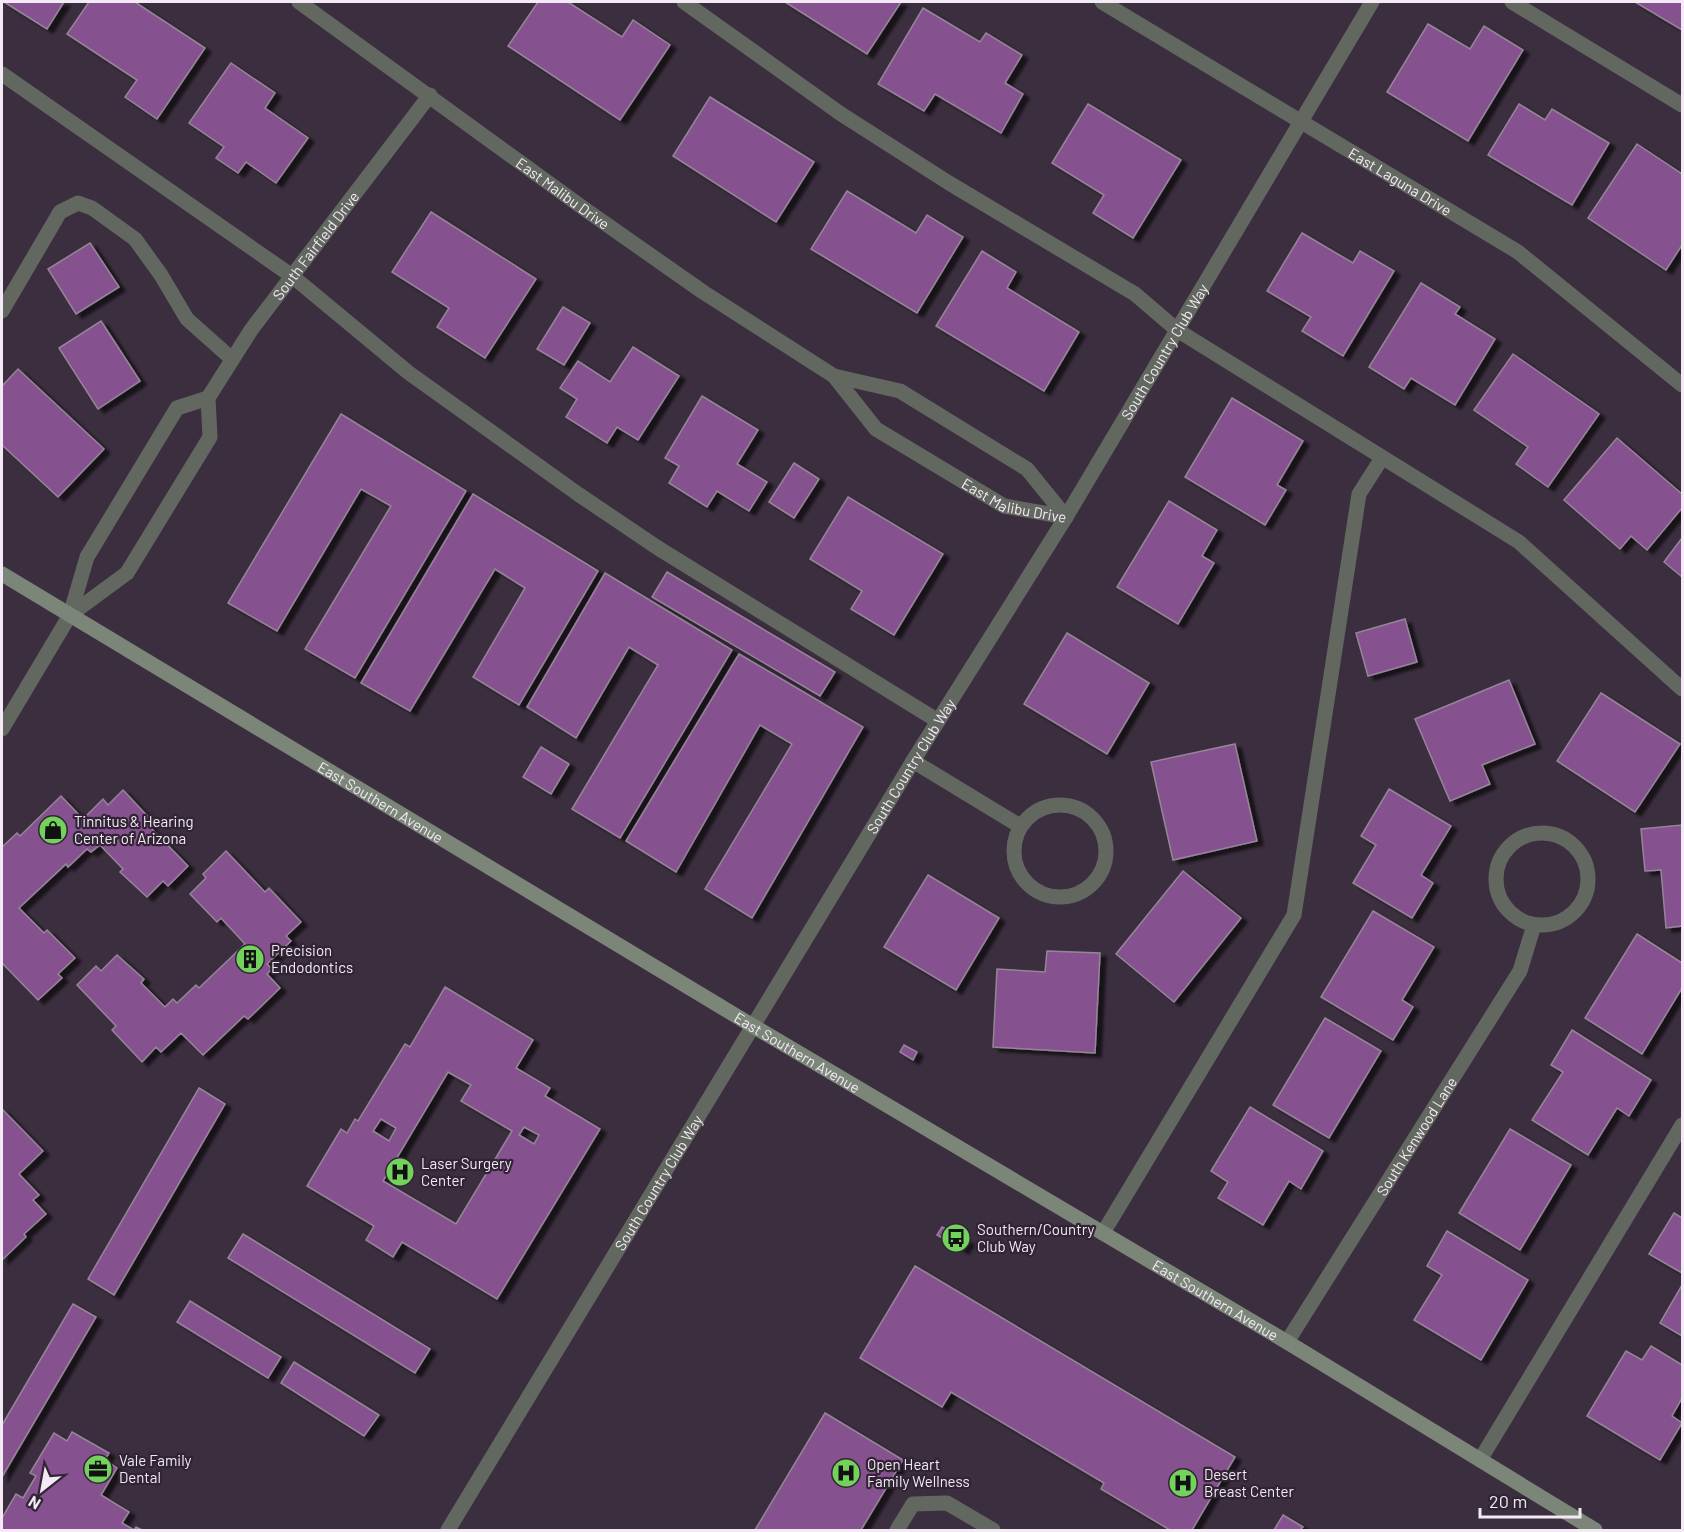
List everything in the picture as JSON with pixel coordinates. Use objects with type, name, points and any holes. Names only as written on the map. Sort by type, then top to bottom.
[{"type":"main road","name":"East Southern Avenue","points":[[2,574],[753,1026],[1287,1342],[1595,1530]]},
{"type":"street","name":"East Malibu Drive","points":[[299,2],[703,292],[834,376],[876,429],[1004,506],[1066,517]]},
{"type":"street","points":[[684,2],[841,114],[949,183],[1135,294],[1177,330],[1519,542],[1683,689]]},
{"type":"street","name":"East Laguna Drive","points":[[1102,2],[1518,252],[1683,385]]},
{"type":"street","name":"South Country Club Way","points":[[448,1530],[913,761],[1066,517],[1372,2]]},
{"type":"street","points":[[1512,2],[1683,105]]},
{"type":"street","points":[[2,74],[292,276],[409,373],[578,494],[658,548],[938,721]]},
{"type":"street","name":"South Fairfield Drive","points":[[208,398],[251,330],[430,95]]},
{"type":"street","points":[[2,311],[60,212],[78,203],[92,208],[135,239],[161,275],[187,319],[232,359]]},
{"type":"street","name":"East Malibu Drive","points":[[834,376],[900,391],[1026,469],[1066,517]]},
{"type":"street","points":[[2,729],[70,615],[87,557],[177,408],[208,398],[210,436],[128,573],[70,615]]},
{"type":"street","points":[[1103,1233],[1294,915],[1359,494],[1382,458]]},
{"type":"street","points":[[913,761],[1020,826]]},
{"type":"street","points":[[1059,804],[1074,807],[1088,814],[1098,825],[1105,840],[1106,855],[1102,870],[1094,883],[1082,891],[1067,896],[1052,897],[1032,887],[1018,870],[1014,856],[1014,841],[1020,826],[1030,815],[1044,807],[1059,804]]},
{"type":"street","points":[[1541,832],[1556,835],[1570,842],[1581,853],[1587,868],[1588,883],[1584,898],[1564,920],[1534,925],[1520,920],[1508,911],[1500,898],[1496,884],[1496,869],[1502,854],[1512,843],[1526,835],[1541,832]]},
{"type":"street","name":"South Kenwood Lane","points":[[1287,1342],[1520,971],[1534,925]]},
{"type":"street","points":[[1480,1460],[1683,1125]]},
{"type":"street","points":[[897,1530],[913,1504],[947,1503],[993,1530]]},
{"type":"building","points":[[4,2],[64,2],[47,29]]},
{"type":"building","points":[[89,2],[135,2],[205,48],[157,119],[125,97],[137,80],[67,34]]},
{"type":"building","points":[[538,2],[568,2],[622,37],[633,20],[670,45],[620,120],[508,46]]},
{"type":"building","points":[[785,2],[901,2],[867,54]]},
{"type":"building","points":[[1635,2],[1682,2],[1682,30]]},
{"type":"building","points":[[923,8],[980,42],[986,33],[1022,55],[1005,83],[1023,94],[1001,133],[935,94],[924,111],[878,84]]},
{"type":"building","points":[[1428,24],[1470,49],[1484,26],[1523,50],[1468,141],[1387,92]]},
{"type":"building","points":[[231,63],[275,93],[265,108],[308,138],[276,183],[246,162],[238,173],[216,158],[224,147],[189,123]]},
{"type":"building","points":[[710,97],[814,162],[776,222],[673,156]]},
{"type":"building","points":[[1088,104],[1181,160],[1133,238],[1093,213],[1104,195],[1052,163]]},
{"type":"building","points":[[1519,104],[1545,120],[1552,109],[1609,143],[1572,205],[1488,155]]},
{"type":"building","points":[[1637,144],[1682,174],[1682,245],[1666,270],[1588,218]]},
{"type":"building","points":[[847,191],[916,233],[927,215],[963,237],[917,313],[811,249]]},
{"type":"building","points":[[431,212],[536,279],[485,358],[437,327],[449,308],[392,272]]},
{"type":"building","points":[[1302,233],[1353,263],[1360,251],[1394,271],[1343,356],[1302,331],[1311,317],[1267,291]]},
{"type":"building","points":[[90,243],[119,287],[76,314],[48,269]]},
{"type":"building","points":[[982,251],[1016,272],[1007,288],[1079,332],[1044,391],[936,326]]},
{"type":"building","points":[[1421,283],[1460,307],[1455,314],[1495,339],[1455,405],[1411,378],[1404,389],[1369,367]]},
{"type":"building","points":[[563,307],[590,323],[564,365],[537,349]]},
{"type":"building","points":[[101,321],[140,381],[98,409],[59,348]]},
{"type":"building","points":[[633,347],[679,376],[638,440],[617,427],[607,443],[566,417],[577,399],[560,388],[578,361],[610,382]]},
{"type":"building","points":[[1513,354],[1599,414],[1548,487],[1516,464],[1528,447],[1474,410]]},
{"type":"building","points":[[18,369],[104,449],[58,497],[2,445],[2,386]]},
{"type":"building","points":[[702,396],[758,430],[737,464],[767,482],[749,511],[717,491],[707,507],[669,483],[679,466],[665,458]]},
{"type":"building","points":[[1232,398],[1303,441],[1277,485],[1286,490],[1265,525],[1185,477]]},
{"type":"building","points":[[341,414],[466,491],[355,678],[305,649],[391,506],[361,489],[277,631],[228,603]]},
{"type":"building","points":[[1617,438],[1682,494],[1682,508],[1647,550],[1631,536],[1620,549],[1564,500]]},
{"type":"building","points":[[794,463],[819,479],[794,518],[769,502]]},
{"type":"building","points":[[473,494],[598,571],[519,705],[473,677],[525,588],[495,569],[410,711],[361,683]]},
{"type":"building","points":[[848,497],[943,554],[894,635],[851,609],[862,591],[810,559]]},
{"type":"building","points":[[1169,501],[1217,530],[1202,556],[1214,563],[1178,624],[1117,587]]},
{"type":"building","points":[[1682,538],[1682,577],[1664,562]]},
{"type":"building","points":[[667,572],[835,672],[820,696],[652,597]]},
{"type":"building","points":[[605,573],[732,650],[620,838],[572,809],[658,665],[629,647],[576,738],[527,707]]},
{"type":"building","points":[[1405,619],[1417,662],[1368,676],[1356,633]]},
{"type":"building","points":[[1067,633],[1149,683],[1107,754],[1024,704]]},
{"type":"building","points":[[739,654],[863,727],[752,918],[705,889],[792,744],[760,725],[676,872],[626,841]]},
{"type":"building","points":[[1509,680],[1535,744],[1482,765],[1490,784],[1450,801],[1415,719]]},
{"type":"building","points":[[1601,693],[1680,744],[1635,812],[1557,761]]},
{"type":"building","points":[[1235,744],[1257,841],[1173,860],[1151,762]]},
{"type":"building","points":[[541,747],[569,764],[551,794],[523,777]]},
{"type":"building","points":[[1389,789],[1451,826],[1421,875],[1433,883],[1412,918],[1353,883],[1376,845],[1361,836]]},
{"type":"building","points":[[123,790],[153,822],[149,826],[188,866],[168,886],[163,881],[147,897],[120,872],[123,869],[100,845],[91,852],[87,849],[68,867],[66,864],[19,908],[44,933],[47,930],[75,958],[58,974],[62,978],[38,1000],[2,963],[2,847],[17,833],[20,836],[61,796],[83,819],[103,799],[108,805]]},
{"type":"building","points":[[1682,825],[1682,926],[1666,928],[1661,870],[1645,871],[1641,829]]},
{"type":"building","name":"Precision Endodontics","points":[[226,851],[265,892],[269,888],[301,922],[286,936],[291,941],[267,964],[272,969],[267,974],[280,988],[248,1019],[244,1016],[203,1055],[181,1033],[161,1052],[156,1047],[142,1062],[112,1030],[116,1026],[77,985],[96,966],[101,971],[117,955],[144,979],[141,983],[165,1007],[173,999],[177,1003],[196,985],[199,988],[245,944],[221,918],[217,922],[190,894],[206,878],[203,874]]},
{"type":"building","points":[[1183,871],[1241,918],[1174,1002],[1116,954]]},
{"type":"building","points":[[928,875],[999,918],[956,990],[884,947]]},
{"type":"building","points":[[1373,911],[1434,947],[1402,1000],[1413,1007],[1393,1040],[1321,997]]},
{"type":"building","points":[[1637,934],[1682,963],[1682,988],[1642,1054],[1585,1018]]},
{"type":"building","points":[[1047,951],[1100,953],[1095,1053],[993,1047],[997,969],[1045,972]]},
{"type":"building","points":[[445,987],[533,1040],[516,1068],[550,1088],[545,1096],[600,1129],[497,1299],[402,1242],[393,1257],[366,1240],[374,1226],[307,1186],[341,1129],[347,1133],[355,1119],[358,1121],[405,1044],[410,1047]],"holes":[[[448,1072],[471,1085],[461,1101],[512,1131],[456,1224],[383,1181]],[[381,1119],[396,1128],[389,1141],[373,1131]],[[524,1127],[539,1135],[534,1144],[519,1135]]]},
{"type":"building","points":[[1325,1018],[1381,1051],[1329,1138],[1273,1105]]},
{"type":"building","points":[[1572,1030],[1651,1080],[1629,1116],[1617,1108],[1588,1155],[1532,1120],[1563,1072],[1551,1065]]},
{"type":"building","points":[[904,1045],[917,1052],[913,1060],[900,1052]]},
{"type":"building","points":[[199,1088],[225,1104],[114,1295],[88,1279]]},
{"type":"building","points":[[1250,1107],[1323,1151],[1301,1189],[1289,1181],[1263,1225],[1218,1198],[1228,1182],[1211,1171]]},
{"type":"building","points":[[2,1109],[43,1151],[19,1174],[39,1195],[33,1200],[46,1214],[24,1234],[26,1237],[2,1260]]},
{"type":"building","points":[[1510,1129],[1571,1165],[1520,1250],[1459,1213]]},
{"type":"building","points":[[1674,1213],[1682,1218],[1682,1273],[1649,1254]]},
{"type":"building","points":[[942,1227],[968,1241],[963,1250],[937,1235]]},
{"type":"building","points":[[1447,1231],[1528,1280],[1481,1360],[1414,1320],[1442,1275],[1427,1266]]},
{"type":"building","points":[[243,1234],[430,1349],[415,1373],[228,1258]]},
{"type":"building","points":[[915,1266],[1235,1457],[1192,1530],[1170,1530],[1101,1489],[1104,1483],[951,1392],[942,1407],[860,1358]]},
{"type":"building","points":[[1682,1285],[1682,1336],[1660,1323]]},
{"type":"building","points":[[190,1301],[281,1357],[268,1378],[177,1322]]},
{"type":"building","points":[[73,1304],[96,1317],[2,1477],[2,1425]]},
{"type":"building","points":[[1651,1346],[1682,1365],[1682,1398],[1672,1416],[1682,1423],[1660,1460],[1587,1416],[1626,1351],[1642,1360]]},
{"type":"building","points":[[294,1362],[379,1415],[364,1436],[281,1383]]},
{"type":"building","points":[[825,1413],[903,1460],[861,1530],[755,1530]]},
{"type":"building","points":[[72,1432],[109,1453],[105,1460],[117,1468],[101,1495],[129,1512],[122,1523],[134,1530],[2,1530],[2,1518],[16,1494],[23,1498],[36,1476],[30,1473],[54,1433],[67,1441]]},
{"type":"building","points":[[1283,1515],[1303,1527],[1300,1530],[1274,1530]]},
{"type":"place","name":"Tinnitus & Hearing Center of Arizona","points":[[53,830]]},
{"type":"place","name":"Precision Endodontics","points":[[250,959]]},
{"type":"place","name":"Laser Surgery Center","points":[[400,1172]]},
{"type":"place","name":"Southern/Country Club Way","points":[[956,1238]]},
{"type":"place","name":"Vale Family Dental","points":[[98,1469]]},
{"type":"place","name":"Open Heart Family Wellness","points":[[846,1473]]},
{"type":"place","name":"Desert Breast Center","points":[[1183,1483]]}]
